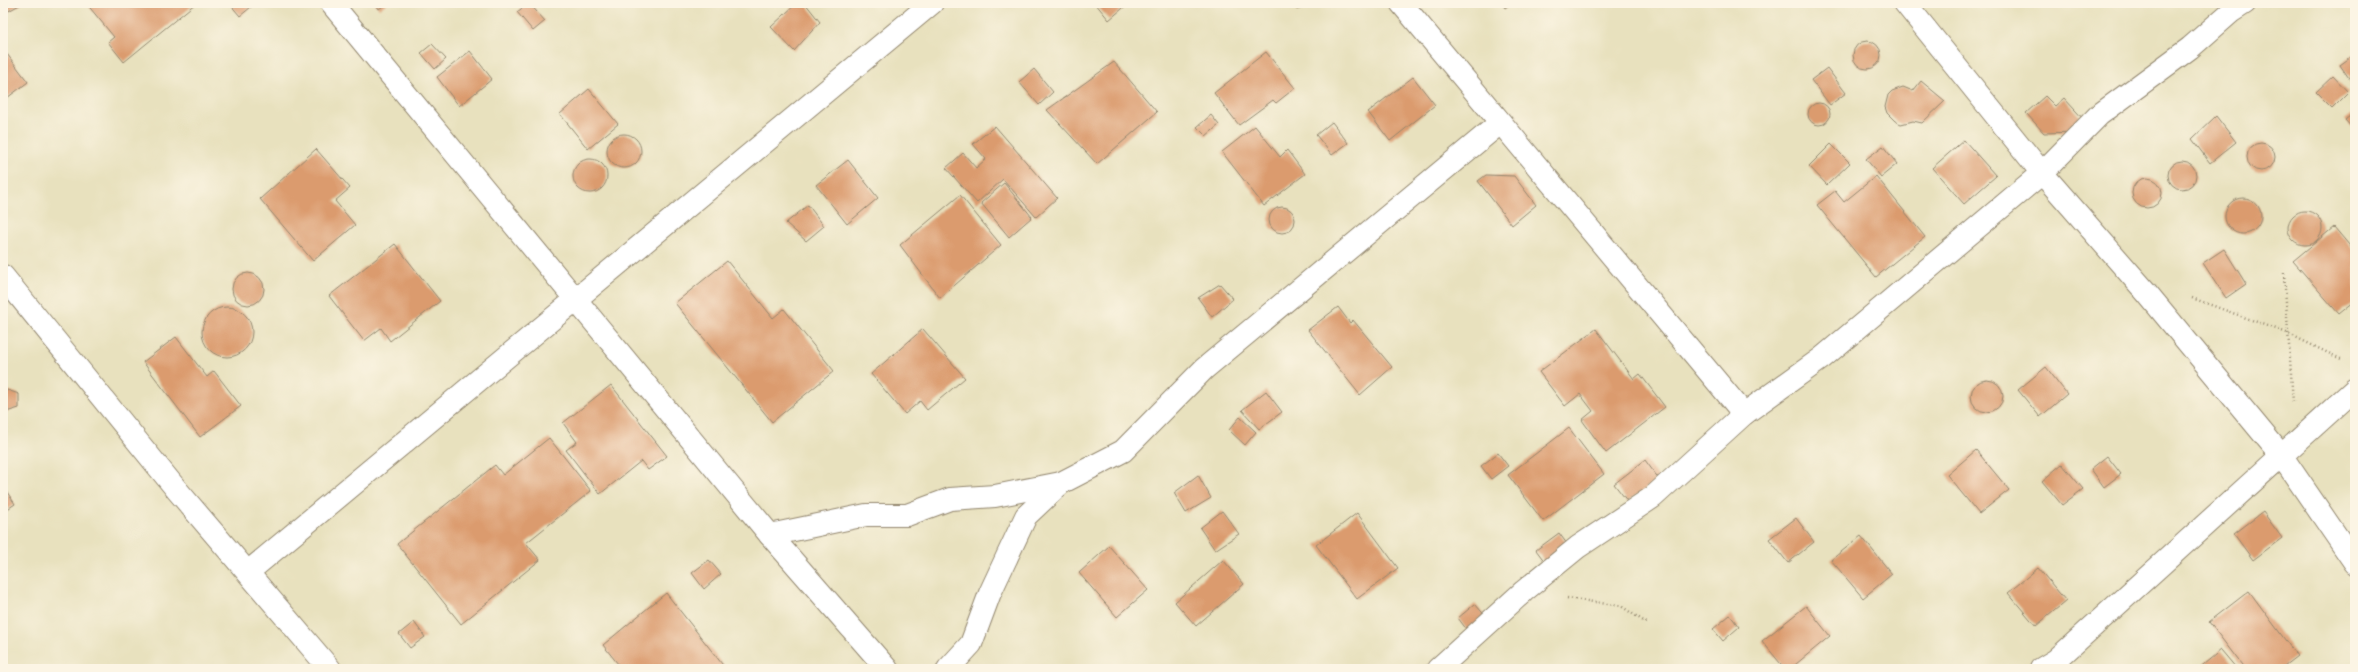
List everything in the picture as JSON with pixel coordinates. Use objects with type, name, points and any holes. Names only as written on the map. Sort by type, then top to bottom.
[{"type":"street","points":[[331,3],[770,534],[886,669]]},
{"type":"street","points":[[248,572],[932,3]]},
{"type":"street","points":[[1401,3],[1744,414]]},
{"type":"street","points":[[1905,3],[2042,173],[2146,292],[2281,455],[2355,563]]},
{"type":"street","points":[[1438,669],[1524,591],[1578,547],[1653,497],[1744,414],[1822,358],[2042,173],[2099,115],[2190,48],[2230,12],[2245,3]]},
{"type":"street","points":[[770,534],[866,515],[907,515],[950,499],[995,496],[1061,482],[1123,451],[1204,369],[1500,123]]},
{"type":"street","points":[[3,276],[177,490],[330,669]]},
{"type":"street","points":[[2053,666],[2281,455],[2355,389]]},
{"type":"street","points":[[948,669],[971,644],[990,592],[1026,516],[1061,482]]},
{"type":"path","points":[[2284,273],[2292,398],[2300,438]]},
{"type":"path","points":[[2146,292],[2199,299],[2287,333],[2342,359],[2348,360]]},
{"type":"path","points":[[1524,591],[1621,606],[1648,624]]},
{"type":"building","points":[[3,3],[23,3],[3,14]]},
{"type":"building","points":[[86,3],[196,3],[124,62],[108,42],[114,37]]},
{"type":"building","points":[[229,3],[256,3],[240,16]]},
{"type":"building","points":[[375,3],[387,3],[379,9]]},
{"type":"building","points":[[529,3],[545,21],[533,31],[517,12]]},
{"type":"building","points":[[797,3],[805,3],[820,22],[794,51],[771,27]]},
{"type":"building","points":[[1095,3],[1129,3],[1109,20]]},
{"type":"building","points":[[1292,3],[1307,3],[1297,10]]},
{"type":"building","points":[[1501,3],[1512,3],[1505,8]]},
{"type":"building","points":[[1867,41],[1873,42],[1877,45],[1880,49],[1880,61],[1877,65],[1873,68],[1867,69],[1861,68],[1857,65],[1854,61],[1853,55],[1854,49],[1857,45],[1861,42]]},
{"type":"building","points":[[432,44],[446,59],[435,69],[421,53]]},
{"type":"building","points":[[470,51],[492,79],[459,106],[437,77]]},
{"type":"building","points":[[1266,52],[1295,88],[1276,103],[1273,100],[1239,125],[1214,93]]},
{"type":"building","points":[[7,54],[28,82],[3,101],[3,57]]},
{"type":"building","points":[[2355,54],[2355,87],[2340,65]]},
{"type":"building","points":[[1114,62],[1157,112],[1097,164],[1047,110]]},
{"type":"building","points":[[1827,68],[1846,93],[1830,105],[1811,80]]},
{"type":"building","points":[[1034,69],[1053,92],[1039,105],[1019,82]]},
{"type":"building","points":[[2333,76],[2348,92],[2332,108],[2316,92]]},
{"type":"building","points":[[1413,77],[1435,105],[1390,141],[1368,112]]},
{"type":"building","points":[[1921,81],[1945,101],[1922,123],[1913,121],[1901,124],[1895,121],[1887,113],[1885,107],[1888,95],[1892,91],[1903,87],[1913,91]]},
{"type":"building","points":[[589,89],[618,124],[588,149],[560,114]]},
{"type":"building","points":[[2045,96],[2055,106],[2064,98],[2086,122],[2075,132],[2044,133],[2026,113]]},
{"type":"building","points":[[1819,103],[1823,104],[1829,110],[1829,118],[1823,124],[1819,125],[1815,124],[1809,118],[1808,114],[1809,110],[1815,104]]},
{"type":"building","points":[[2355,112],[2355,131],[2345,120]]},
{"type":"building","points":[[1211,115],[1219,125],[1206,136],[1197,127]]},
{"type":"building","points":[[2216,116],[2236,142],[2210,163],[2192,139]]},
{"type":"building","points":[[1332,122],[1348,143],[1332,155],[1316,135]]},
{"type":"building","points":[[995,126],[1057,198],[1036,217],[1003,179],[977,203],[946,168],[963,153],[976,168],[986,159],[973,144]]},
{"type":"building","points":[[1255,126],[1280,157],[1287,150],[1305,174],[1264,206],[1222,152]]},
{"type":"building","points":[[621,134],[627,134],[636,139],[640,145],[640,157],[636,163],[627,168],[621,168],[612,163],[607,154],[607,148],[612,139]]},
{"type":"building","points":[[1964,140],[1996,176],[1964,204],[1932,168]]},
{"type":"building","points":[[2261,143],[2271,147],[2275,157],[2271,167],[2261,171],[2251,167],[2247,157],[2251,147]]},
{"type":"building","points":[[1831,144],[1850,163],[1827,185],[1809,166]]},
{"type":"building","points":[[1883,146],[1897,164],[1881,177],[1866,159]]},
{"type":"building","points":[[316,149],[350,188],[335,201],[355,225],[313,261],[260,199]]},
{"type":"building","points":[[587,159],[593,159],[602,164],[606,170],[606,182],[602,188],[593,193],[587,193],[578,188],[573,179],[573,173],[578,164]]},
{"type":"building","points":[[848,160],[878,198],[847,224],[816,185]]},
{"type":"building","points":[[2182,161],[2192,165],[2196,175],[2192,185],[2182,189],[2172,185],[2168,175],[2172,165]]},
{"type":"building","points":[[1486,175],[1514,176],[1536,205],[1512,225],[1478,181]]},
{"type":"building","points":[[1876,176],[1925,237],[1876,277],[1817,205],[1835,191],[1844,202]]},
{"type":"building","points":[[2147,178],[2158,182],[2162,193],[2158,204],[2147,208],[2136,204],[2132,193],[2136,182]]},
{"type":"building","points":[[1004,183],[1032,217],[1009,237],[981,203]]},
{"type":"building","points":[[960,195],[1001,245],[940,298],[900,245]]},
{"type":"building","points":[[2243,198],[2253,201],[2258,206],[2261,216],[2258,226],[2253,231],[2243,234],[2233,231],[2228,226],[2225,216],[2228,206],[2233,201]]},
{"type":"building","points":[[808,205],[824,226],[806,241],[786,223]]},
{"type":"building","points":[[1282,207],[1291,211],[1295,220],[1291,229],[1282,233],[1273,229],[1269,220],[1273,211]]},
{"type":"building","points":[[2302,211],[2308,211],[2317,216],[2321,222],[2321,234],[2317,240],[2308,245],[2302,245],[2293,240],[2288,231],[2288,225],[2293,216]]},
{"type":"building","points":[[2334,227],[2355,252],[2355,301],[2339,314],[2293,261]]},
{"type":"building","points":[[395,244],[440,301],[390,341],[381,328],[364,341],[329,296]]},
{"type":"building","points":[[2224,249],[2246,284],[2226,298],[2203,263]]},
{"type":"building","points":[[727,261],[773,318],[784,309],[834,371],[772,422],[675,303]]},
{"type":"building","points":[[245,273],[251,273],[261,280],[264,289],[263,295],[257,302],[251,305],[245,305],[235,298],[232,292],[232,286],[239,276]]},
{"type":"building","points":[[1220,284],[1233,299],[1212,317],[1198,298]]},
{"type":"building","points":[[222,307],[232,307],[245,314],[252,327],[252,337],[245,350],[232,357],[222,357],[213,353],[206,346],[202,337],[202,327],[206,318],[213,311]]},
{"type":"building","points":[[1338,307],[1350,323],[1353,320],[1392,367],[1360,395],[1308,330]]},
{"type":"building","points":[[923,329],[965,378],[927,410],[920,401],[905,414],[871,374]]},
{"type":"building","points":[[1596,329],[1634,379],[1640,374],[1665,407],[1606,453],[1582,420],[1593,411],[1580,394],[1565,406],[1539,372]]},
{"type":"building","points":[[176,337],[207,377],[214,371],[241,406],[200,437],[143,362]]},
{"type":"building","points":[[2046,367],[2067,394],[2040,417],[2018,390]]},
{"type":"building","points":[[1987,380],[1993,381],[2000,387],[2003,396],[2002,402],[1996,409],[1987,412],[1981,411],[1974,405],[1971,396],[1972,390],[1978,383]]},
{"type":"building","points":[[611,385],[667,456],[648,470],[641,461],[600,494],[566,450],[577,442],[563,423]]},
{"type":"building","points":[[7,390],[19,394],[19,408],[3,413],[3,394]]},
{"type":"building","points":[[1266,391],[1282,412],[1259,429],[1242,410]]},
{"type":"building","points":[[1240,417],[1256,432],[1245,445],[1229,430]]},
{"type":"building","points":[[1569,428],[1604,474],[1543,521],[1508,475]]},
{"type":"building","points":[[549,438],[591,491],[526,543],[540,560],[461,624],[397,544],[495,465],[503,475]]},
{"type":"building","points":[[1976,450],[2009,490],[1979,514],[1947,475]]},
{"type":"building","points":[[1498,453],[1508,466],[1491,479],[1481,466]]},
{"type":"building","points":[[2107,456],[2121,474],[2104,487],[2091,469]]},
{"type":"building","points":[[1645,460],[1659,479],[1628,502],[1614,484]]},
{"type":"building","points":[[2062,464],[2083,489],[2062,505],[2042,481]]},
{"type":"building","points":[[1198,475],[1211,498],[1186,513],[1174,493]]},
{"type":"building","points":[[3,486],[15,504],[3,512]]},
{"type":"building","points":[[1222,511],[1239,534],[1215,550],[1200,528]]},
{"type":"building","points":[[2263,512],[2282,538],[2253,560],[2234,534]]},
{"type":"building","points":[[1357,513],[1398,568],[1357,599],[1316,545]]},
{"type":"building","points":[[1796,518],[1814,542],[1788,563],[1769,539]]},
{"type":"building","points":[[1559,533],[1570,548],[1548,566],[1536,550]]},
{"type":"building","points":[[1861,536],[1892,574],[1863,598],[1831,560]]},
{"type":"building","points":[[1109,546],[1148,590],[1117,617],[1079,573]]},
{"type":"building","points":[[709,560],[721,574],[704,589],[692,573]]},
{"type":"building","points":[[1223,560],[1244,584],[1196,626],[1175,602]]},
{"type":"building","points":[[2038,568],[2066,601],[2036,626],[2008,593]]},
{"type":"building","points":[[2249,591],[2297,656],[2280,669],[2245,669],[2209,622]]},
{"type":"building","points":[[666,593],[726,669],[622,669],[603,645]]},
{"type":"building","points":[[1475,604],[1488,619],[1470,634],[1458,618]]},
{"type":"building","points":[[1806,606],[1830,636],[1790,669],[1785,669],[1762,641]]},
{"type":"building","points":[[1730,615],[1739,627],[1723,641],[1713,629]]},
{"type":"building","points":[[414,622],[425,637],[410,648],[399,634]]},
{"type":"building","points":[[2221,650],[2237,669],[2198,669]]}]
